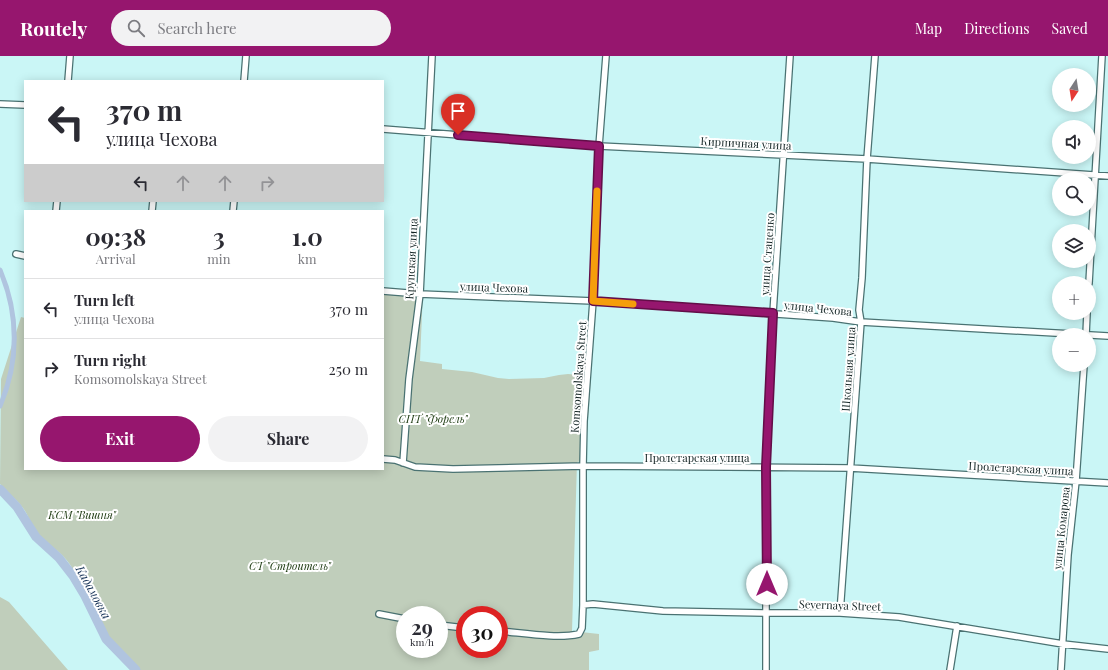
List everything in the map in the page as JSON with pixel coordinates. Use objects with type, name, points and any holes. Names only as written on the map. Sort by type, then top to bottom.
[{"type":"street","points":[[68,80],[70,56]]},
{"type":"street","points":[[244,80],[246,56]]},
{"type":"street","name":"Крупская улица","points":[[403,463],[409,379],[420,294],[432,56]]},
{"type":"street","name":"Komsomolskaya Street","points":[[583,605],[582,466],[593,301],[599,146],[606,56]]},
{"type":"street","name":"улица Стаценко","points":[[766,670],[766,467],[773,313],[790,56]]},
{"type":"street","name":"Школьная улица","points":[[840,613],[861,322],[859,310],[862,278],[867,159],[876,56]]},
{"type":"street","points":[[1094,172],[1102,56]]},
{"type":"street","points":[[0,104],[24,105]]},
{"type":"street","name":"Кирпичная улица","points":[[384,129],[599,146],[867,159],[1052,172]]},
{"type":"street","name":"Кирпичная улица","points":[[1096,175],[1108,176]]},
{"type":"street","points":[[1089,276],[1092,216]]},
{"type":"street","points":[[16,254],[24,256]]},
{"type":"street","name":"улица Чехова","points":[[384,291],[420,294],[593,301],[773,313],[861,322],[1052,333]]},
{"type":"street","name":"улица Чехова","points":[[1096,335],[1108,336]]},
{"type":"street","name":"улица Комарова","points":[[1061,670],[1068,555],[1076,481],[1084,372]]},
{"type":"street","name":"Пролетарская улица","points":[[384,459],[395,460],[415,467],[453,469],[582,466],[850,468],[1108,483]]},
{"type":"street","name":"Severnaya Street","points":[[583,605],[593,604],[663,611],[840,613],[899,617],[1063,644],[1108,649]]},
{"type":"street","points":[[508,632],[557,636],[579,634],[582,628],[583,605]]},
{"type":"street","points":[[379,614],[396,617]]},
{"type":"street","points":[[950,670],[957,626]]},
{"type":"green space","points":[[384,288],[423,291],[420,361],[442,364],[442,369],[472,372],[509,379],[544,378],[568,374],[591,376],[585,461],[577,462],[572,631],[599,634],[599,650],[589,652],[589,670],[136,670],[106,639],[85,596],[90,591],[86,593],[80,590],[72,567],[55,549],[38,536],[23,507],[0,484],[1,379],[21,317],[24,318],[24,470],[384,470]]},
{"type":"green space","points":[[0,597],[9,602],[68,670],[0,670]]},
{"type":"waterway","points":[[0,270],[11,304],[14,338],[11,372],[0,406]]},
{"type":"waterway","name":"Кадамовка","points":[[0,489],[17,507],[36,537],[59,558],[73,576],[85,596],[106,639],[136,670]]},
{"type":"slow traffic","points":[[597,191],[593,301],[633,304]]},
{"type":"route","points":[[458,135],[599,146],[593,301],[773,313],[766,467],[767,584]]},
{"type":"park label","name":"СНТ \"Форель\"","points":[[433,418]]},
{"type":"park label","name":"КСМ \"Вишня\"","points":[[82,514]]},
{"type":"park label","name":"СТ \"Строитель\"","points":[[290,565]]}]
